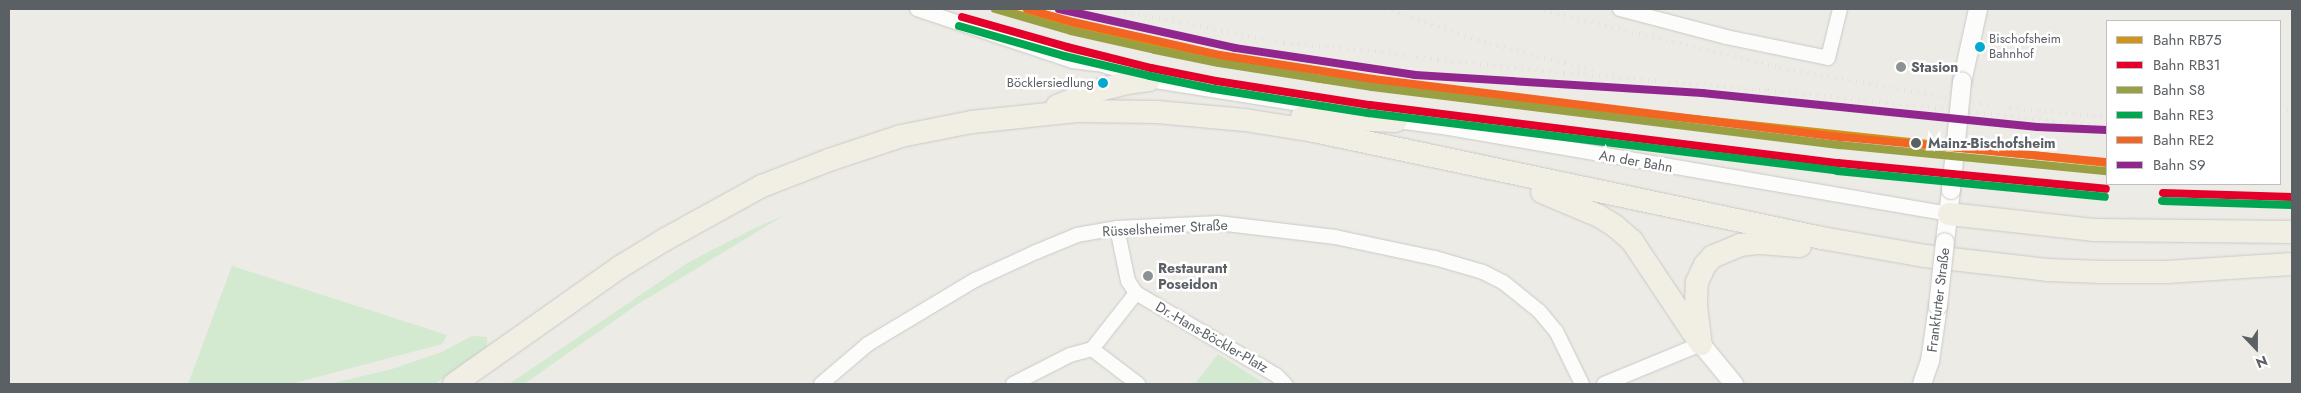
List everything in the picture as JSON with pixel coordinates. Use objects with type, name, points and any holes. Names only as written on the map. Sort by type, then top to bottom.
[{"type":"highway","points":[[1038,114],[1095,91],[1126,83],[1148,80]]},
{"type":"highway","points":[[454,384],[620,267],[664,240],[762,186],[829,160],[901,136],[972,122],[1076,111],[1131,111],[1245,120],[1318,132],[1822,238],[1925,256],[2047,270],[2101,272],[2167,272],[2292,264]]},
{"type":"highway","points":[[1245,120],[1302,117],[1396,122]]},
{"type":"highway","points":[[481,384],[628,277],[729,217],[771,196],[848,164],[927,142],[967,134],[1040,125],[1143,122],[1228,128],[1325,144],[1800,246],[1977,277],[2116,283],[2204,282],[2292,276]]},
{"type":"highway","points":[[1542,192],[1599,216],[1632,240],[1701,344]]},
{"type":"highway","points":[[1949,214],[2093,230],[2292,232]]},
{"type":"highway","points":[[1701,344],[1696,305],[1697,282],[1705,265],[1712,257],[1727,249],[1747,244],[1800,246]]},
{"type":"street","name":"An der Bahn","points":[[917,9],[1072,61],[1103,65],[1148,80],[1294,103],[1396,122],[1449,128],[1949,214]]},
{"type":"street","points":[[1620,9],[1726,37],[1828,58],[1840,9]]},
{"type":"street","name":"Frankfurter Straße","points":[[1922,384],[1930,361],[1938,306],[1952,190],[1962,82],[1978,9]]},
{"type":"street","name":"Rüsselsheimer Straße","points":[[821,384],[868,344],[975,280],[1077,235],[1117,228],[1218,223],[1335,237],[1435,258],[1483,272],[1503,282],[1539,311],[1556,331],[1582,384]]},
{"type":"street","points":[[1014,384],[1070,355],[1092,350],[1136,293],[1128,281],[1117,228]]},
{"type":"street","name":"Dr.-Hans-Böckler-Platz","points":[[1136,293],[1276,374],[1285,384]]},
{"type":"street","points":[[1604,384],[1701,344],[1734,384]]},
{"type":"street","points":[[1092,350],[1138,384]]},
{"type":"green space","points":[[783,216],[638,304],[524,384],[509,384],[689,262],[753,229]]},
{"type":"green space","points":[[232,266],[447,335],[442,344],[291,384],[188,384]]},
{"type":"green space","points":[[472,336],[487,337],[487,348],[435,384],[330,384],[392,369],[442,352]]},
{"type":"green space","points":[[1218,354],[1265,384],[1195,384]]},
{"type":"railway","points":[[1111,9],[1284,43],[1375,51],[1438,60],[1564,73],[1768,90],[2106,127]]},
{"type":"railway","points":[[1385,9],[1490,44],[1596,71]]},
{"type":"railway","points":[[1537,9],[1780,68],[1993,106]]},
{"type":"railway","points":[[2010,108],[2106,117]]},
{"type":"railway","points":[[2281,110],[2292,109]]},
{"type":"rail line","name":"S8","points":[[995,9],[1071,31],[1155,50],[1219,63],[1372,87],[1840,145],[2106,171]]},
{"type":"rail line","name":"RB75","points":[[998,9],[1093,34],[1321,79],[2106,163]]},
{"type":"rail line","name":"RE2","points":[[1027,9],[1073,22],[1220,55],[1373,79],[1841,137],[2106,162]]},
{"type":"rail line","name":"S9","points":[[1059,9],[1235,48],[1415,75],[1702,93],[2037,127],[2106,130]]},
{"type":"rail line","name":"RB31","points":[[962,17],[1067,47],[1151,68],[1216,81],[1370,105],[1838,163],[2106,189]]},
{"type":"rail line","name":"RE3","points":[[959,26],[1064,56],[1150,76],[1214,89],[1368,113],[1837,171],[2105,197]]},
{"type":"rail line","name":"RB31","points":[[2163,193],[2292,197]]},
{"type":"rail line","name":"RE3","points":[[2162,201],[2291,205]]},
{"type":"place","name":"Bischofsheim Bahnhof","points":[[1980,47]]},
{"type":"place","name":"Stasion","points":[[1901,67]]},
{"type":"place","name":"Böcklersiedlung","points":[[1103,83]]},
{"type":"place","name":"Mainz-Bischofsheim","points":[[1916,143]]},
{"type":"place","name":"Restaurant Poseidon","points":[[1148,276]]}]
